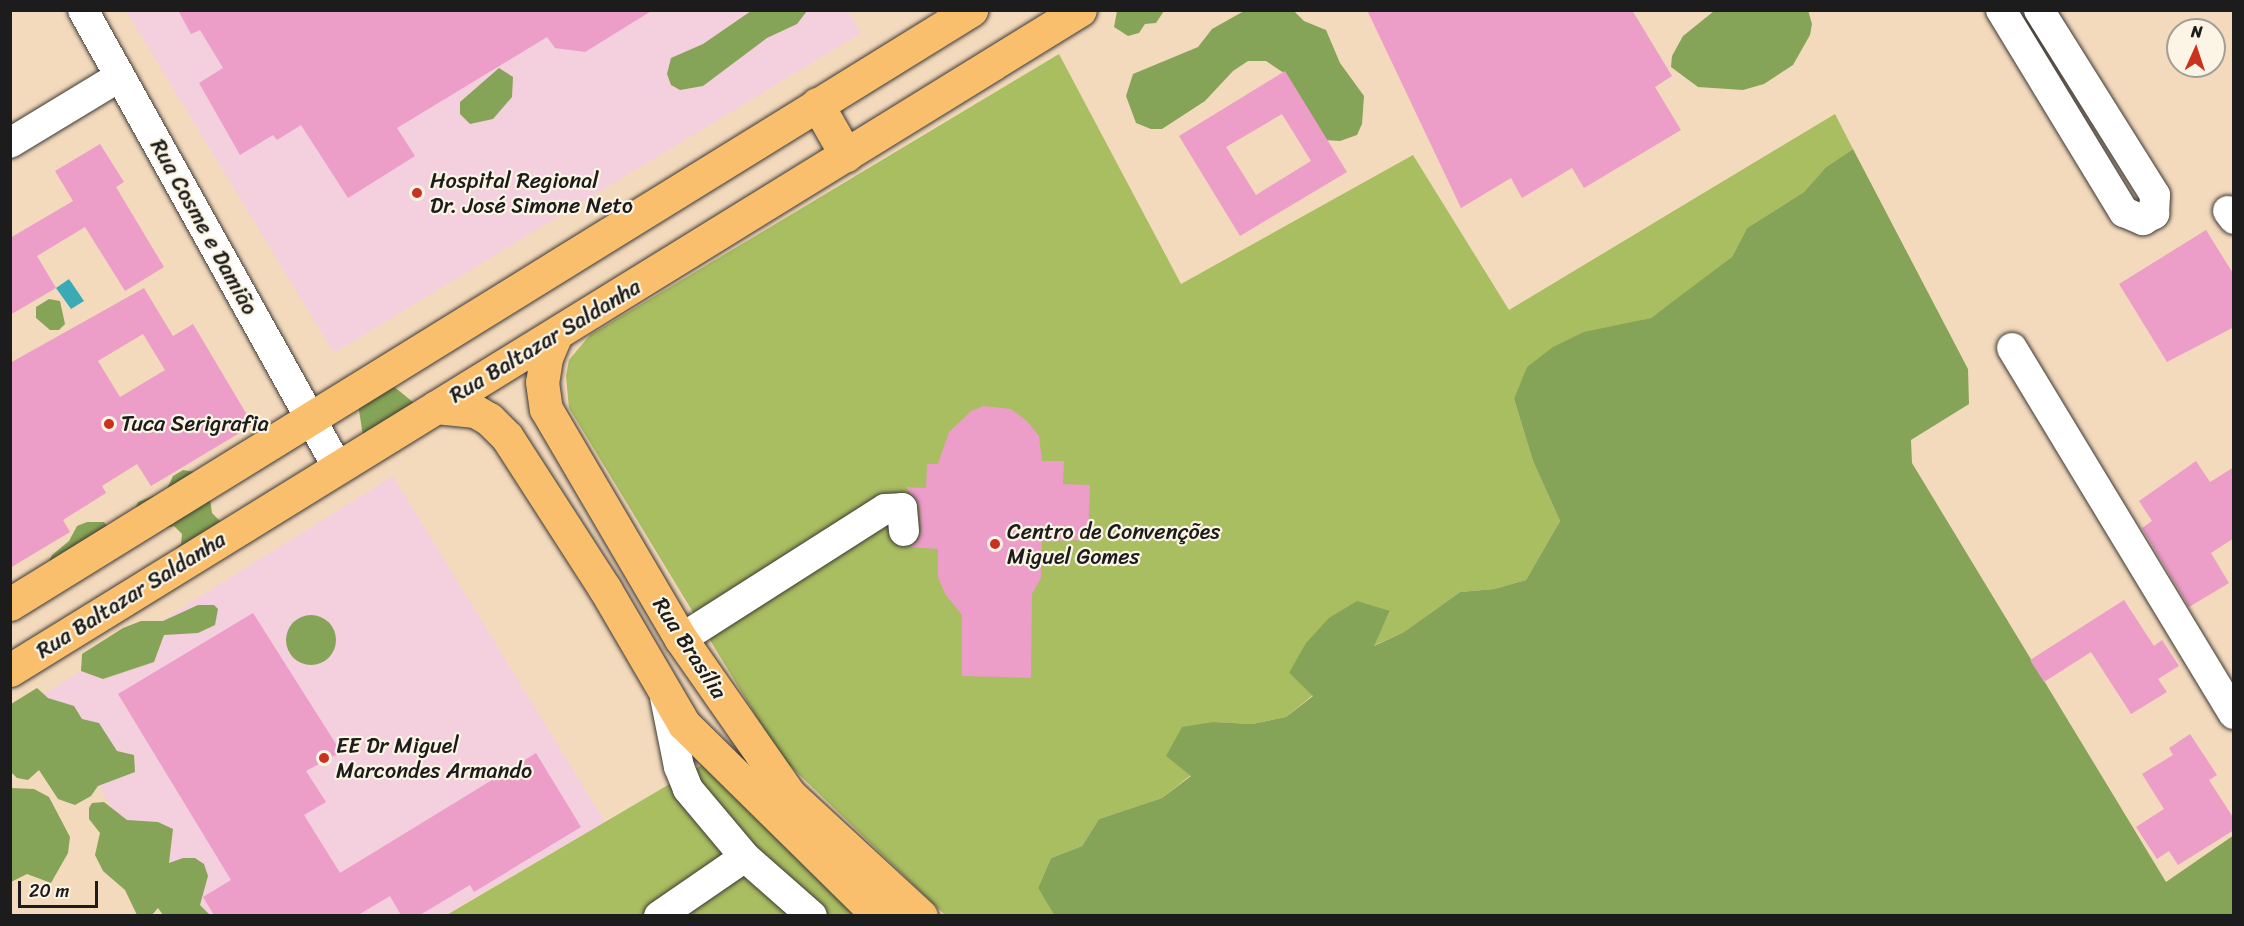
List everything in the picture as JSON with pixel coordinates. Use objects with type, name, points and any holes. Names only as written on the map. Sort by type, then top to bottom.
[{"type":"main road","name":"Rua Baltazar Saldanha","points":[[10,670],[324,443],[817,104],[971,10]]},
{"type":"main road","name":"Rua Baltazar Saldanha","points":[[10,604],[324,443],[436,407],[1080,10]]},
{"type":"main road","points":[[817,104],[846,155]]},
{"type":"main road","name":"Rua Brasília","points":[[556,334],[545,366],[546,409],[681,639],[790,795],[921,915]]},
{"type":"main road","name":"Rua Brasília","points":[[436,407],[475,411],[489,419],[507,437],[605,589],[684,724],[879,915]]},
{"type":"street","name":"Rua Cosme e Damião","points":[[82,10],[324,443]]},
{"type":"street","points":[[2001,10],[2124,212],[2143,220],[2154,214],[2155,195],[2039,10]]},
{"type":"street","points":[[10,143],[119,76]]},
{"type":"street","points":[[2012,348],[2233,711]]},
{"type":"street","points":[[681,639],[885,509],[902,507],[904,531]]},
{"type":"street","points":[[605,589],[639,569]]},
{"type":"street","points":[[662,684],[679,767],[688,789],[745,857],[812,915]]},
{"type":"street","points":[[659,915],[745,857]]},
{"type":"shaded area","name":"Hospital Regional Dr. José Simone Neto","points":[[847,10],[861,33],[334,353],[126,11]]},
{"type":"shaded area","name":"EE Dr Miguel Marcondes Armando","points":[[393,476],[605,822],[445,915],[175,915],[44,694]]},
{"type":"green space","points":[[1117,10],[1164,11],[1156,23],[1145,24],[1139,33],[1128,36],[1114,27]]},
{"type":"green space","points":[[1808,10],[1812,24],[1810,35],[1793,65],[1764,84],[1743,90],[1698,87],[1671,67],[1672,56],[1683,36],[1714,11]]},
{"type":"green space","points":[[751,11],[807,11],[797,24],[767,38],[703,86],[680,90],[671,85],[667,74],[671,58],[703,44]]},
{"type":"green space","points":[[1244,11],[1294,11],[1304,21],[1326,30],[1340,63],[1364,96],[1362,124],[1357,135],[1340,141],[1325,140],[1284,73],[1266,61],[1248,61],[1233,71],[1205,101],[1162,129],[1151,129],[1136,123],[1126,96],[1133,74],[1198,47],[1212,29]]},
{"type":"green space","points":[[1059,54],[1181,284],[1413,155],[1509,310],[1835,114],[1853,149],[1826,167],[1804,192],[1747,228],[1732,257],[1706,279],[1651,318],[1618,326],[1514,399],[1533,461],[1560,521],[1526,580],[1494,589],[1460,592],[1404,632],[1373,646],[1390,612],[1289,673],[1313,695],[1286,717],[1252,724],[1214,722],[1191,775],[1162,798],[1099,819],[1082,846],[1051,858],[1038,888],[1055,915],[945,915],[781,757],[569,408],[566,376],[569,360],[590,335]]},
{"type":"green space","points":[[499,68],[513,77],[512,97],[493,119],[470,124],[460,114],[460,102]]},
{"type":"green space","points":[[1853,149],[1968,369],[1969,404],[1911,440],[1912,463],[2166,882],[2234,835],[2233,916],[1055,916],[1038,888],[1051,858],[1082,846],[1099,819],[1162,798],[1191,776],[1166,756],[1182,727],[1214,722],[1252,724],[1286,717],[1313,696],[1289,673],[1306,643],[1329,618],[1357,601],[1390,611],[1374,646],[1404,632],[1460,592],[1494,589],[1526,580],[1560,521],[1533,461],[1514,399],[1527,367],[1553,347],[1584,332],[1651,318],[1732,257],[1747,228],[1804,192],[1826,167]]},
{"type":"green space","points":[[49,299],[60,301],[65,324],[59,330],[50,330],[36,318],[36,307]]},
{"type":"green space","points":[[392,385],[414,403],[363,436],[358,404]]},
{"type":"green space","points":[[183,470],[195,472],[209,492],[212,513],[224,525],[167,556],[181,544],[182,534],[174,526],[158,530],[136,507],[138,502],[166,491],[173,476]]},
{"type":"green space","points":[[87,522],[104,522],[108,527],[47,565],[52,555],[69,541],[77,526]]},
{"type":"green space","points":[[198,605],[214,605],[218,609],[215,625],[198,633],[164,635],[154,662],[103,679],[81,671],[82,654],[123,628],[141,621],[163,621]]},
{"type":"green space","points":[[311,615],[325,619],[332,626],[336,640],[332,654],[325,661],[311,665],[297,661],[290,654],[286,640],[290,626],[297,619]]},
{"type":"green space","points":[[37,688],[48,698],[74,706],[82,719],[99,723],[117,751],[134,755],[135,772],[98,786],[91,796],[75,805],[58,799],[39,770],[28,780],[17,778],[11,772],[11,704]]},
{"type":"green space","points":[[707,762],[868,916],[445,916],[605,822]]},
{"type":"green space","points":[[11,788],[34,789],[49,797],[70,837],[68,853],[51,883],[27,874],[11,882]]},
{"type":"green space","points":[[104,802],[127,820],[158,822],[173,829],[169,863],[183,858],[195,858],[204,864],[208,876],[200,905],[210,915],[163,915],[158,908],[152,915],[137,915],[125,890],[103,871],[95,855],[100,833],[89,819],[89,808],[92,803]]},
{"type":"water","points":[[69,279],[84,301],[71,309],[56,288]]},
{"type":"building","points":[[178,10],[653,10],[585,52],[555,48],[547,37],[397,128],[415,156],[348,198],[301,125],[277,140],[273,135],[240,155],[199,83],[223,68],[200,30],[191,34]]},
{"type":"building","points":[[1367,10],[1632,10],[1672,76],[1655,87],[1681,130],[1584,188],[1572,168],[1522,198],[1511,178],[1461,208]]},
{"type":"building","points":[[1285,71],[1347,172],[1240,236],[1179,136]],"holes":[[[1282,114],[1311,161],[1256,195],[1226,147]]]},
{"type":"building","points":[[100,144],[124,182],[116,187],[164,267],[125,291],[85,227],[37,256],[56,288],[10,315],[10,238],[73,201],[55,171]]},
{"type":"building","points":[[2206,230],[2234,275],[2234,327],[2167,362],[2119,284]]},
{"type":"building","points":[[144,288],[173,336],[193,324],[253,425],[151,486],[137,464],[102,486],[106,493],[63,520],[70,532],[10,568],[10,363]],"holes":[[[143,334],[165,370],[120,397],[98,361]]]},
{"type":"building","points":[[984,406],[1011,409],[1027,421],[1039,436],[1042,461],[1064,461],[1063,484],[1090,485],[1088,540],[1042,541],[1041,578],[1032,594],[1031,678],[962,676],[962,615],[945,594],[938,577],[938,549],[910,547],[919,539],[921,530],[919,506],[906,487],[926,488],[927,464],[938,464],[949,432],[971,411]]},
{"type":"building","points":[[2196,461],[2210,482],[2234,467],[2234,538],[2211,553],[2229,583],[2189,607],[2142,528],[2152,521],[2139,501]]},
{"type":"building","points":[[2124,600],[2154,646],[2162,640],[2179,666],[2158,679],[2167,692],[2131,714],[2091,652],[2044,682],[2030,660]]},
{"type":"building","points":[[253,613],[341,752],[306,771],[326,802],[304,815],[340,873],[536,753],[581,827],[474,892],[470,885],[420,915],[401,915],[390,896],[358,915],[214,915],[203,897],[231,880],[118,694]]},
{"type":"building","points":[[2190,734],[2217,775],[2209,780],[2234,819],[2234,830],[2178,865],[2169,851],[2157,859],[2136,827],[2164,809],[2142,774],[2173,755],[2169,748]]},
{"type":"place","name":"Hospital Regional Dr. José Simone Neto","points":[[417,193]]},
{"type":"place","name":"Tuca Serigrafia","points":[[109,424]]},
{"type":"place","name":"Centro de Convenções Miguel Gomes","points":[[995,544]]},
{"type":"place","name":"EE Dr Miguel Marcondes Armando","points":[[324,758]]}]
